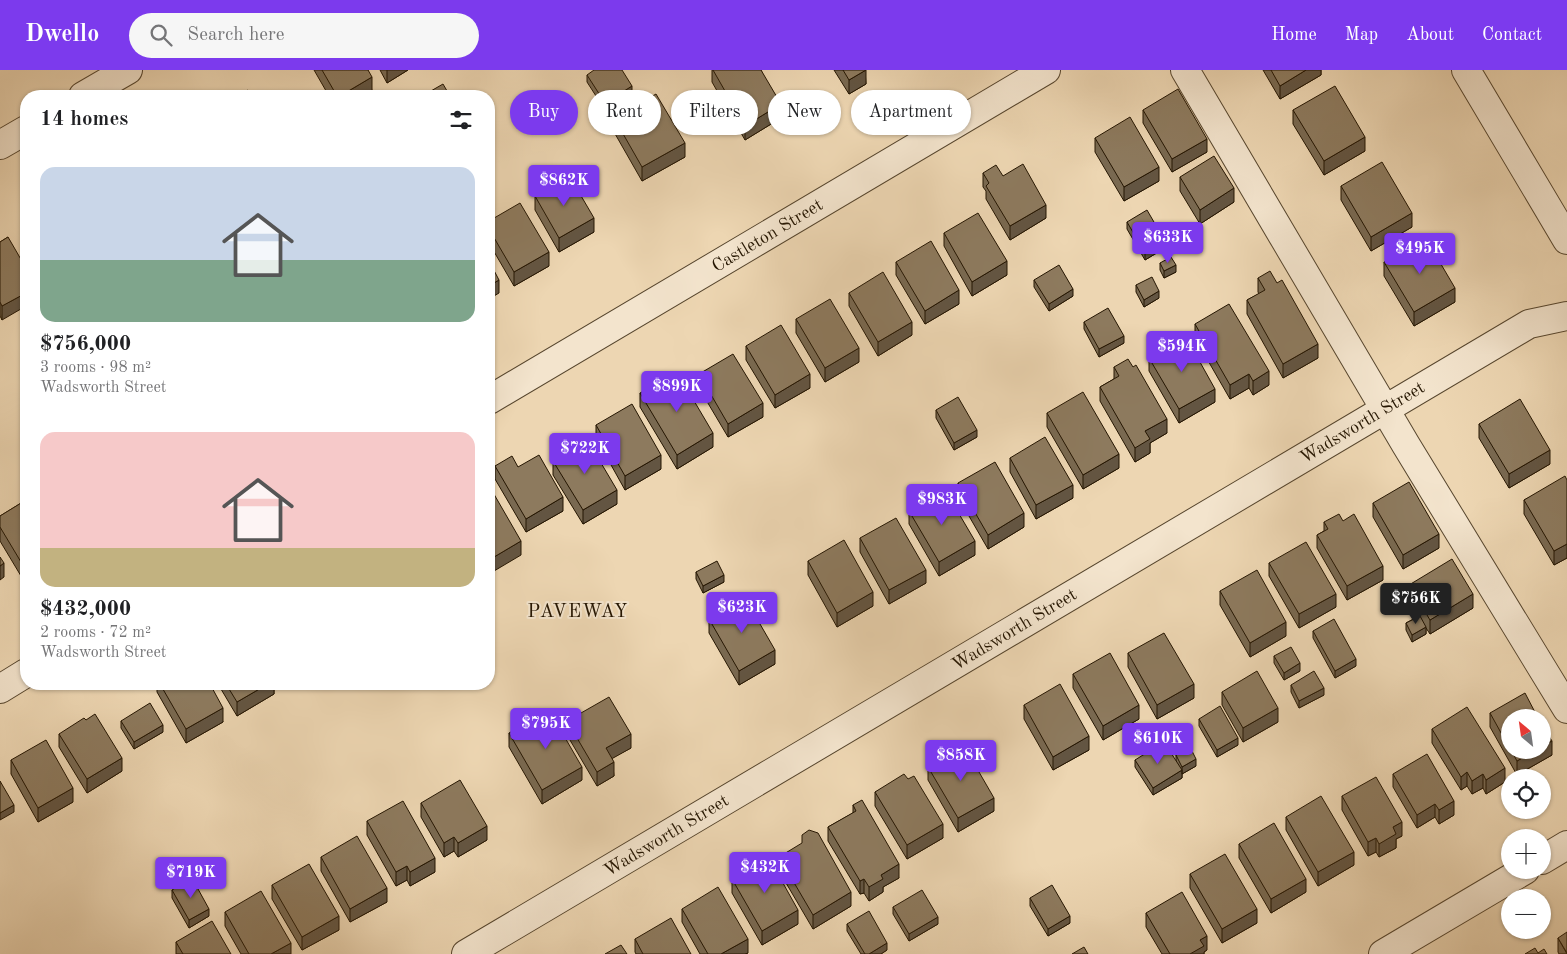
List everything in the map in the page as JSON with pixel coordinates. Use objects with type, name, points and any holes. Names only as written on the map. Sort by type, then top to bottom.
[{"type":"street","points":[[93,90],[128,70]]},
{"type":"street","name":"Castleton Street","points":[[495,396],[1046,70]]},
{"type":"street","points":[[1185,70],[1385,408],[1567,709]]},
{"type":"street","points":[[1466,70],[1567,240]]},
{"type":"street","points":[[0,145],[20,133]]},
{"type":"street","name":"Wadsworth Street","points":[[466,954],[1529,324],[1567,316]]},
{"type":"street","points":[[0,689],[20,677]]},
{"type":"street","points":[[1551,855],[1567,845]]},
{"type":"street","points":[[1383,954],[1510,879]]},
{"type":"building","points":[[322,70],[368,70],[372,77],[350,90],[334,90]]},
{"type":"building","points":[[594,70],[622,70],[632,86],[626,90],[597,90],[587,75]]},
{"type":"building","points":[[713,70],[761,70],[773,90],[768,90],[768,112],[758,118],[758,90],[724,90]]},
{"type":"building","points":[[843,70],[866,70],[849,80]]},
{"type":"building","points":[[1271,70],[1306,70],[1280,86]]},
{"type":"building","points":[[443,84],[446,90],[433,90]]},
{"type":"building","points":[[1335,86],[1365,137],[1324,161],[1293,110]]},
{"type":"building","points":[[1178,89],[1207,139],[1172,159],[1143,110]]},
{"type":"building","points":[[661,102],[671,119],[671,135],[680,135],[685,143],[642,167],[624,135],[661,135]]},
{"type":"building","points":[[1130,117],[1159,167],[1124,187],[1095,138]]},
{"type":"building","points":[[1214,156],[1234,188],[1200,210],[1180,177]]},
{"type":"building","points":[[1382,162],[1412,213],[1371,237],[1341,186]]},
{"type":"building","points":[[1023,164],[1046,205],[1010,226],[986,186],[989,183],[983,173],[996,165],[1003,176]]},
{"type":"building","points":[[570,177],[594,218],[559,238],[535,196]]},
{"type":"building","points":[[520,203],[549,252],[514,272],[495,239],[495,218]]},
{"type":"building","points":[[1147,210],[1165,241],[1145,253],[1127,222]]},
{"type":"building","points":[[978,213],[1007,261],[972,282],[944,233]]},
{"type":"building","points":[[8,237],[20,258],[20,296],[2,306],[0,302],[0,242]]},
{"type":"building","points":[[1425,237],[1455,288],[1414,312],[1384,262]]},
{"type":"building","points":[[931,241],[959,290],[925,311],[896,262]]},
{"type":"building","points":[[1171,257],[1176,265],[1164,271],[1160,263]]},
{"type":"building","points":[[1059,265],[1073,289],[1049,304],[1034,280]]},
{"type":"building","points":[[1270,271],[1277,283],[1282,280],[1318,344],[1283,364],[1247,300],[1265,290],[1258,278]]},
{"type":"building","points":[[495,272],[499,280],[495,282]]},
{"type":"building","points":[[883,272],[912,322],[878,342],[849,293]]},
{"type":"building","points":[[1152,277],[1159,291],[1144,300],[1136,285]]},
{"type":"building","points":[[830,299],[859,348],[825,368],[796,319]]},
{"type":"building","points":[[1229,304],[1269,371],[1253,381],[1249,374],[1230,385],[1195,324]]},
{"type":"building","points":[[1108,308],[1124,336],[1099,349],[1084,322]]},
{"type":"building","points":[[781,325],[810,374],[775,395],[746,346]]},
{"type":"building","points":[[1186,337],[1215,389],[1179,409],[1149,358]]},
{"type":"building","points":[[733,354],[763,403],[728,424],[699,374]]},
{"type":"building","points":[[1128,359],[1133,367],[1136,365],[1167,419],[1145,431],[1150,439],[1135,448],[1100,387],[1119,376],[1114,367]]},
{"type":"building","points":[[677,372],[713,433],[677,455],[640,393]]},
{"type":"building","points":[[1083,392],[1119,454],[1083,475],[1047,413]]},
{"type":"building","points":[[958,397],[977,430],[954,443],[936,410]]},
{"type":"building","points":[[1520,399],[1550,450],[1509,474],[1479,424]]},
{"type":"building","points":[[632,404],[661,455],[625,476],[596,425]]},
{"type":"building","points":[[1045,437],[1073,485],[1036,505],[1010,458]]},
{"type":"building","points":[[588,441],[617,490],[583,510],[553,461]]},
{"type":"building","points":[[539,455],[563,497],[526,519],[495,466],[512,456],[518,467]]},
{"type":"building","points":[[995,462],[1024,513],[988,535],[958,483]]},
{"type":"building","points":[[1565,476],[1567,480],[1567,544],[1554,551],[1524,500]]},
{"type":"building","points":[[1409,482],[1439,534],[1403,555],[1373,503]]},
{"type":"building","points":[[945,490],[975,541],[939,562],[909,511]]},
{"type":"building","points":[[495,496],[521,541],[495,556]]},
{"type":"building","points":[[20,504],[20,560],[0,527],[0,516]]},
{"type":"building","points":[[1339,514],[1343,521],[1354,514],[1383,566],[1347,586],[1317,535],[1328,529],[1324,522]]},
{"type":"building","points":[[896,518],[926,570],[889,590],[860,538]]},
{"type":"building","points":[[844,540],[873,592],[837,613],[808,561]]},
{"type":"building","points":[[1306,542],[1336,594],[1299,614],[1269,563]]},
{"type":"building","points":[[0,557],[4,563],[0,566]]},
{"type":"building","points":[[1452,559],[1473,594],[1430,620],[1409,585]]},
{"type":"building","points":[[717,561],[724,575],[703,586],[696,572]]},
{"type":"building","points":[[1257,570],[1286,622],[1250,643],[1220,591]]},
{"type":"building","points":[[745,598],[775,650],[739,671],[709,619]]},
{"type":"building","points":[[1420,616],[1426,627],[1412,635],[1406,623]]},
{"type":"building","points":[[1334,619],[1356,659],[1335,671],[1313,631]]},
{"type":"building","points":[[1164,633],[1194,684],[1157,705],[1128,653]]},
{"type":"building","points":[[1291,647],[1300,663],[1284,673],[1274,656]]},
{"type":"building","points":[[1110,653],[1139,705],[1103,726],[1073,674]]},
{"type":"building","points":[[1257,671],[1278,708],[1243,728],[1222,692]]},
{"type":"building","points":[[1314,671],[1324,688],[1299,701],[1291,685]]},
{"type":"building","points":[[1060,684],[1089,736],[1053,757],[1024,705]]},
{"type":"building","points":[[163,690],[213,690],[223,708],[186,729]]},
{"type":"building","points":[[230,690],[258,690],[237,702]]},
{"type":"building","points":[[1525,693],[1533,709],[1501,709],[1501,733],[1490,713]]},
{"type":"building","points":[[609,697],[631,734],[606,748],[614,762],[597,772],[567,721]]},
{"type":"building","points":[[150,703],[163,725],[134,742],[121,721]]},
{"type":"building","points":[[1220,706],[1238,738],[1217,750],[1199,719]]},
{"type":"building","points":[[1467,707],[1505,768],[1486,780],[1483,774],[1472,781],[1467,772],[1461,777],[1432,729]]},
{"type":"building","points":[[549,710],[582,767],[542,790],[509,733]]},
{"type":"building","points":[[95,714],[122,758],[87,779],[59,734],[84,718],[86,720]]},
{"type":"building","points":[[46,740],[73,788],[38,808],[11,760]]},
{"type":"building","points":[[1164,742],[1182,770],[1153,788],[1135,760]]},
{"type":"building","points":[[964,746],[994,798],[958,818],[928,767]]},
{"type":"building","points":[[1190,747],[1196,759],[1182,767],[1176,755]]},
{"type":"building","points":[[1427,754],[1454,801],[1439,810],[1435,804],[1417,815],[1393,774]]},
{"type":"building","points":[[904,774],[908,779],[914,776],[943,824],[907,845],[875,792]]},
{"type":"building","points":[[1376,777],[1402,822],[1393,827],[1396,834],[1379,844],[1376,838],[1368,842],[1342,796]]},
{"type":"building","points":[[460,780],[487,826],[458,843],[454,837],[444,843],[421,803]]},
{"type":"building","points":[[0,781],[14,805],[0,813]]},
{"type":"building","points":[[1321,796],[1354,852],[1318,872],[1286,817]]},
{"type":"building","points":[[862,800],[899,864],[881,875],[883,879],[869,887],[864,879],[860,881],[828,827],[856,811],[853,805]]},
{"type":"building","points":[[403,801],[435,858],[410,872],[407,866],[396,872],[367,821]]},
{"type":"building","points":[[1274,823],[1306,879],[1271,899],[1239,844]]},
{"type":"building","points":[[809,830],[818,833],[851,892],[813,915],[779,857],[802,843],[802,835]]},
{"type":"building","points":[[357,836],[387,888],[350,909],[321,857]]},
{"type":"building","points":[[1225,854],[1257,909],[1222,929],[1190,874]]},
{"type":"building","points":[[769,858],[798,910],[762,931],[732,879]]},
{"type":"building","points":[[309,864],[339,916],[302,937],[272,885]]},
{"type":"building","points":[[192,878],[209,909],[189,920],[172,890]]},
{"type":"building","points":[[1052,885],[1070,916],[1048,929],[1030,898]]},
{"type":"building","points":[[718,887],[748,939],[721,954],[708,954],[682,909]]},
{"type":"building","points":[[922,890],[938,917],[909,934],[893,907]]},
{"type":"building","points":[[261,891],[291,943],[271,954],[249,954],[225,912]]},
{"type":"building","points":[[1182,892],[1207,936],[1200,940],[1204,946],[1190,954],[1170,954],[1146,913]]},
{"type":"building","points":[[869,911],[887,943],[869,954],[865,954],[847,924]]},
{"type":"building","points":[[671,918],[691,954],[643,954],[635,939]]},
{"type":"building","points":[[212,921],[231,954],[183,954],[176,942]]},
{"type":"building","points":[[1567,932],[1567,953],[1558,938]]},
{"type":"building","points":[[621,945],[627,954],[605,954]]},
{"type":"building","points":[[1084,947],[1088,954],[1072,954]]},
{"type":"building","points":[[1535,948],[1538,953],[1544,949],[1547,954],[1525,954]]},
{"type":"district","name":"PAVEWAY","points":[[578,610]]}]
